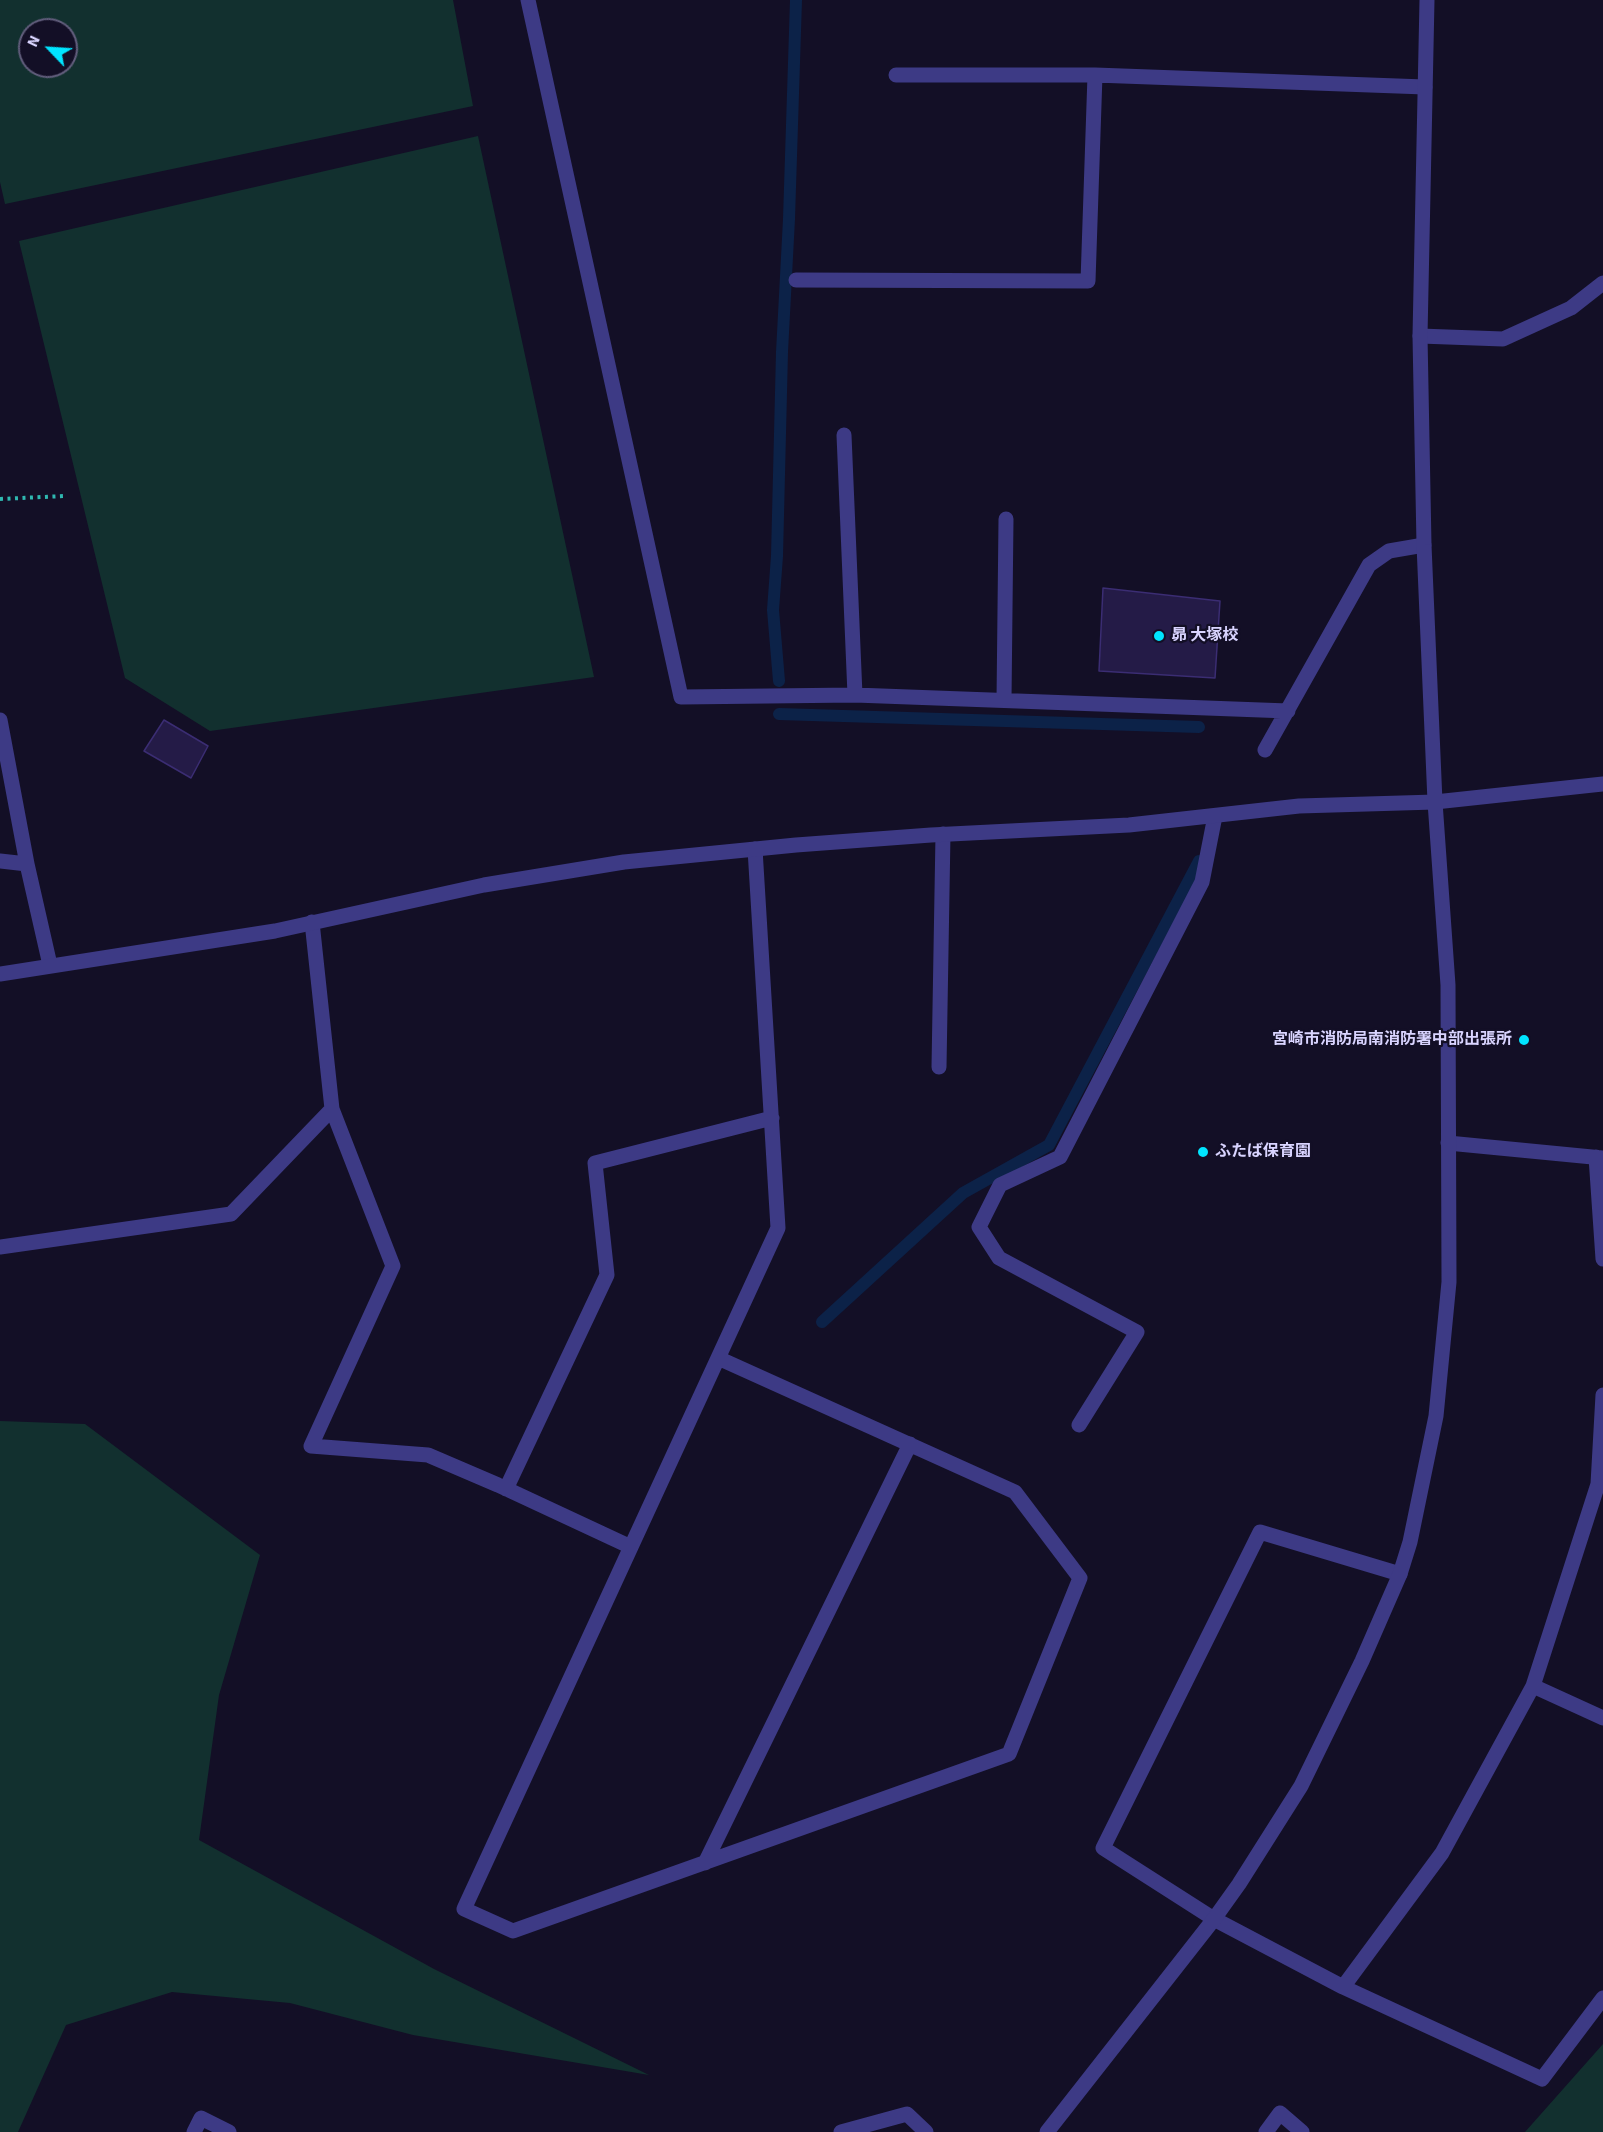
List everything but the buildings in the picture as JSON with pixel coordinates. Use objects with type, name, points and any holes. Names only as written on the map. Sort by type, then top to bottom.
[{"type":"street","points":[[528,0],[681,697],[855,695],[1288,711]]},
{"type":"street","points":[[1047,2132],[1214,1919],[1301,1786],[1362,1661],[1400,1574],[1410,1542],[1436,1416],[1449,1282],[1448,985],[1435,802],[1424,545],[1420,336],[1427,0]]},
{"type":"street","points":[[896,75],[1095,75],[1425,87]]},
{"type":"street","points":[[796,280],[1088,281],[1095,75]]},
{"type":"street","points":[[1420,336],[1503,339],[1571,308],[1603,283]]},
{"type":"street","points":[[844,435],[855,695]]},
{"type":"street","points":[[1004,700],[1006,519]]},
{"type":"street","points":[[1265,750],[1369,565],[1389,551],[1424,545]]},
{"type":"street","points":[[0,720],[27,864],[50,965]]},
{"type":"street","points":[[0,974],[276,931],[484,885],[624,862],[943,834],[1129,825],[1299,806],[1435,802],[1603,784]]},
{"type":"street","points":[[1079,1425],[1137,1332],[999,1258],[980,1227],[1000,1185],[1060,1157],[1202,882],[1215,816]]},
{"type":"street","points":[[939,1067],[943,834]]},
{"type":"street","points":[[718,1358],[1015,1492],[1080,1578],[1009,1754],[513,1931],[464,1909],[631,1547],[718,1358],[778,1228],[755,849]]},
{"type":"street","points":[[0,861],[27,864]]},
{"type":"street","points":[[312,922],[332,1109],[393,1266],[311,1446],[428,1455],[631,1547]]},
{"type":"street","points":[[0,1247],[231,1214],[332,1109]]},
{"type":"street","points":[[506,1489],[606,1275],[595,1163],[772,1118]]},
{"type":"street","points":[[1448,1143],[1600,1157],[1603,1259]]},
{"type":"street","points":[[1342,1987],[1442,1853],[1533,1686],[1600,1485],[1603,1395]]},
{"type":"street","points":[[705,1863],[910,1444]]},
{"type":"street","points":[[1400,1574],[1260,1532],[1103,1848],[1214,1919],[1342,1987],[1542,2079],[1603,1998]]},
{"type":"street","points":[[1533,1686],[1603,1718]]},
{"type":"street","points":[[1266,2132],[1280,2113],[1302,2132]]},
{"type":"street","points":[[841,2132],[907,2114],[926,2132]]},
{"type":"street","points":[[194,2132],[201,2118],[229,2132]]},
{"type":"path","points":[[0,499],[64,496]]},
{"type":"green space","points":[[0,0],[453,0],[473,106],[5,204],[0,182]]},
{"type":"green space","points":[[478,136],[594,677],[210,731],[125,678],[19,241]]},
{"type":"green space","points":[[0,1421],[85,1424],[260,1555],[219,1695],[199,1840],[434,1969],[649,2075],[413,2035],[290,2003],[172,1992],[66,2025],[18,2132],[0,2132]]},
{"type":"green space","points":[[1603,2044],[1603,2132],[1525,2132]]},
{"type":"waterway","points":[[779,681],[773,610],[777,556],[782,352],[796,0]]},
{"type":"waterway","points":[[779,714],[1199,727]]},
{"type":"waterway","points":[[822,1322],[963,1193],[1049,1145],[1199,861]]},
{"type":"place","name":"昴 大塚校","points":[[1159,636]]},
{"type":"place","name":"宮崎市消防局南消防署中部出張所","points":[[1524,1040]]},
{"type":"place","name":"ふたば保育園","points":[[1203,1152]]}]
